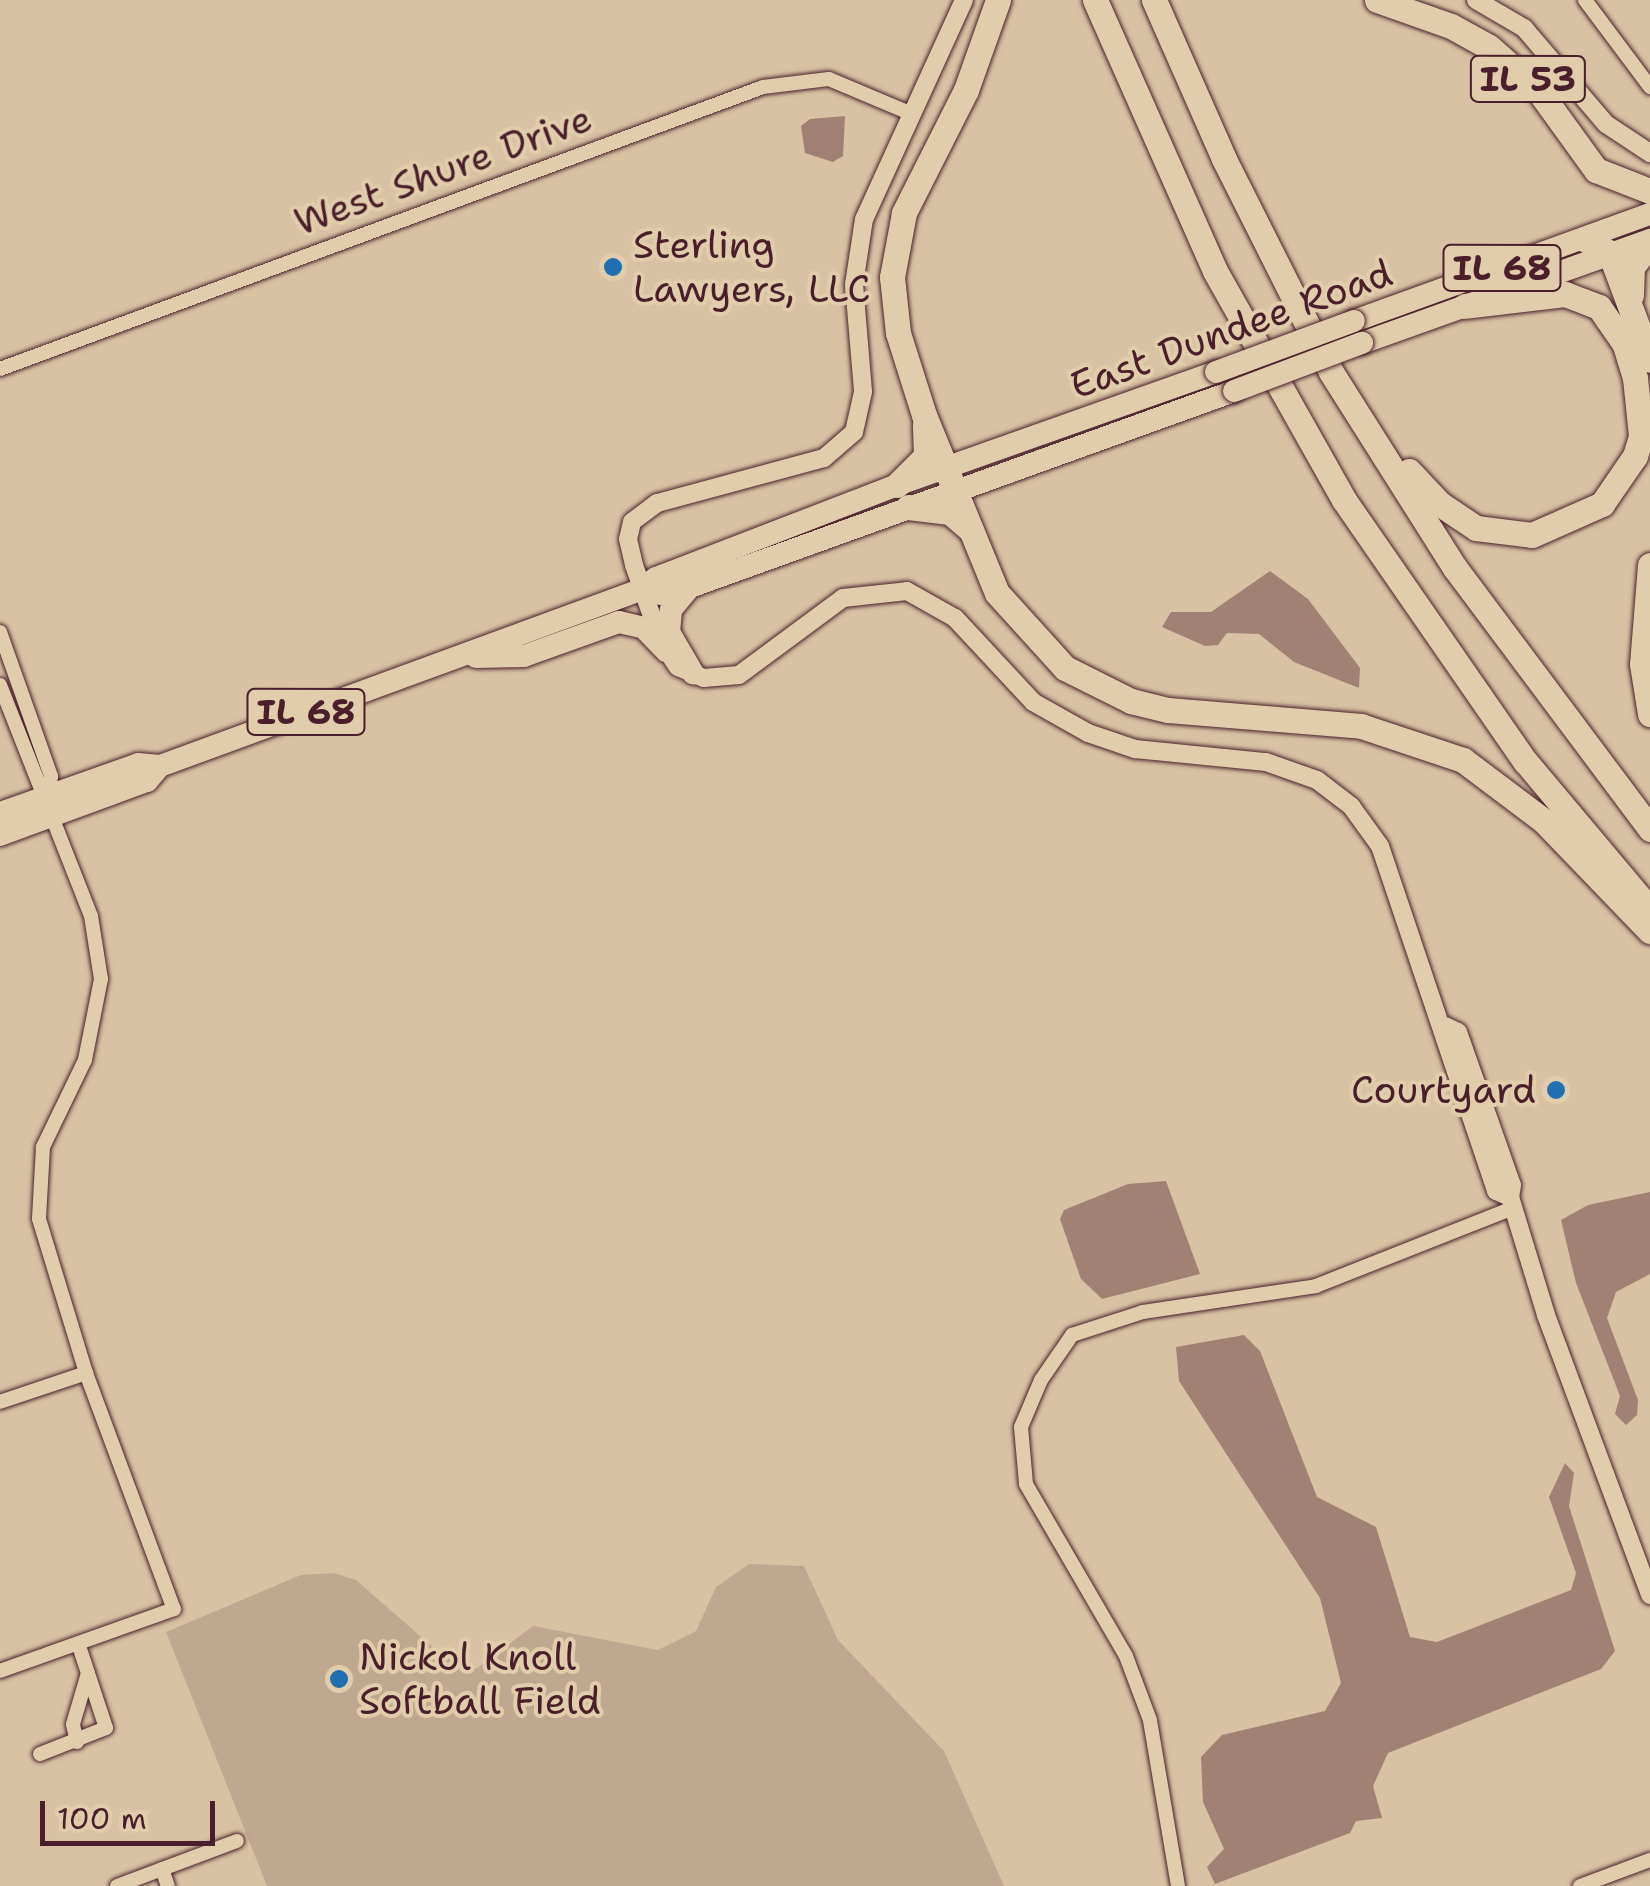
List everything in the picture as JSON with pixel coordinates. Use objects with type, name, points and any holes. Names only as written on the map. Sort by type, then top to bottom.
[{"type":"highway","points":[[998,0],[966,90],[918,179],[896,246],[898,333],[924,415],[997,593],[1015,618],[1064,668],[1092,685],[1168,710],[1390,732],[1463,760],[1532,810],[1650,931]]},
{"type":"highway","points":[[1095,0],[1215,270],[1344,500],[1525,761],[1650,910]]},
{"type":"highway","points":[[1154,0],[1255,224],[1346,398],[1466,584],[1650,829]]},
{"type":"highway","name":"IL 53","points":[[1378,0],[1452,26],[1489,47],[1538,90],[1596,170],[1650,190]]},
{"type":"highway","points":[[1584,238],[1610,253],[1650,360]]},
{"type":"highway","points":[[1631,310],[1632,267],[1650,241]]},
{"type":"highway","points":[[1346,398],[1415,479],[1476,528],[1532,535],[1602,504],[1626,472],[1641,436],[1636,378],[1612,321],[1584,298],[1565,294],[1465,306]]},
{"type":"highway","points":[[924,415],[926,456],[903,496],[950,512],[973,532]]},
{"type":"highway","points":[[1650,565],[1642,664],[1650,714]]},
{"type":"main road","name":"East Dundee Road","points":[[953,479],[1234,391],[1358,332],[1650,214]]},
{"type":"main road","name":"East Dundee Road","points":[[953,479],[1216,372],[1465,306],[1650,241]]},
{"type":"main road","name":"IL 68","points":[[0,814],[51,806],[147,782],[160,766],[640,590],[656,578],[953,479]]},
{"type":"main road","name":"IL 68","points":[[640,590],[662,594],[690,586],[903,496]]},
{"type":"main road","points":[[690,586],[670,610],[669,632],[693,673]]},
{"type":"main road","points":[[452,658],[524,656],[619,622],[644,628],[666,651]]},
{"type":"main road","name":"IL 68","points":[[0,835],[51,806]]},
{"type":"street","points":[[964,0],[859,240],[854,284],[864,392],[854,432],[824,458],[799,468],[644,510],[628,538],[640,590],[666,651],[693,673],[739,674],[843,598],[887,590],[930,599],[1033,702],[1088,733],[1135,749],[1266,762],[1317,780],[1351,806],[1380,846],[1445,1026],[1458,1032],[1512,1184],[1512,1202],[1650,1595]]},
{"type":"street","points":[[1476,0],[1524,28],[1606,124],[1650,152]]},
{"type":"street","points":[[1585,0],[1650,87]]},
{"type":"street","name":"West Shure Drive","points":[[0,369],[763,87],[829,79],[912,114]]},
{"type":"street","points":[[0,632],[51,775],[51,806]]},
{"type":"street","points":[[0,684],[34,783],[51,806],[91,916],[101,979],[85,1060],[43,1147],[36,1192],[49,1262],[174,1609],[0,1671]]},
{"type":"street","points":[[1178,1886],[1150,1720],[1126,1656],[1026,1484],[1021,1427],[1041,1380],[1072,1335],[1143,1312],[1316,1286],[1512,1202]]},
{"type":"street","points":[[0,1402],[86,1373]]},
{"type":"street","points":[[40,1754],[106,1728],[78,1642]]},
{"type":"street","points":[[77,1742],[73,1724],[88,1672]]},
{"type":"street","points":[[117,1886],[237,1840]]},
{"type":"street","points":[[1580,1886],[1650,1860]]},
{"type":"street","points":[[162,1869],[168,1886]]},
{"type":"shaded area","points":[[845,116],[843,156],[833,162],[805,153],[801,126],[810,119]]},
{"type":"shaded area","points":[[1270,571],[1308,599],[1360,668],[1359,688],[1294,662],[1259,634],[1227,633],[1218,645],[1205,646],[1162,627],[1171,612],[1211,612]]},
{"type":"shaded area","points":[[1166,1181],[1200,1274],[1102,1299],[1081,1279],[1060,1219],[1064,1210],[1128,1184]]},
{"type":"shaded area","points":[[1650,1192],[1650,1274],[1616,1292],[1607,1318],[1638,1400],[1637,1415],[1626,1425],[1615,1414],[1620,1396],[1576,1283],[1561,1220],[1588,1205]]},
{"type":"shaded area","points":[[1244,1335],[1260,1351],[1317,1497],[1376,1527],[1410,1637],[1437,1642],[1571,1590],[1576,1573],[1549,1497],[1565,1463],[1574,1473],[1569,1506],[1615,1651],[1601,1669],[1388,1753],[1373,1786],[1382,1818],[1356,1821],[1350,1833],[1215,1884],[1207,1867],[1224,1849],[1203,1802],[1201,1757],[1222,1735],[1325,1711],[1341,1683],[1320,1598],[1179,1381],[1176,1347]]},
{"type":"shaded area","points":[[749,1564],[804,1566],[838,1640],[944,1751],[1004,1886],[267,1886],[166,1632],[301,1575],[334,1573],[356,1580],[435,1649],[476,1669],[533,1626],[658,1650],[696,1631],[716,1587]]},
{"type":"place","name":"Sterling Lawyers, LLC","points":[[613,267]]},
{"type":"place","name":"Courtyard","points":[[1556,1090]]},
{"type":"place","name":"Nickol Knoll Softball Field","points":[[339,1679]]}]
